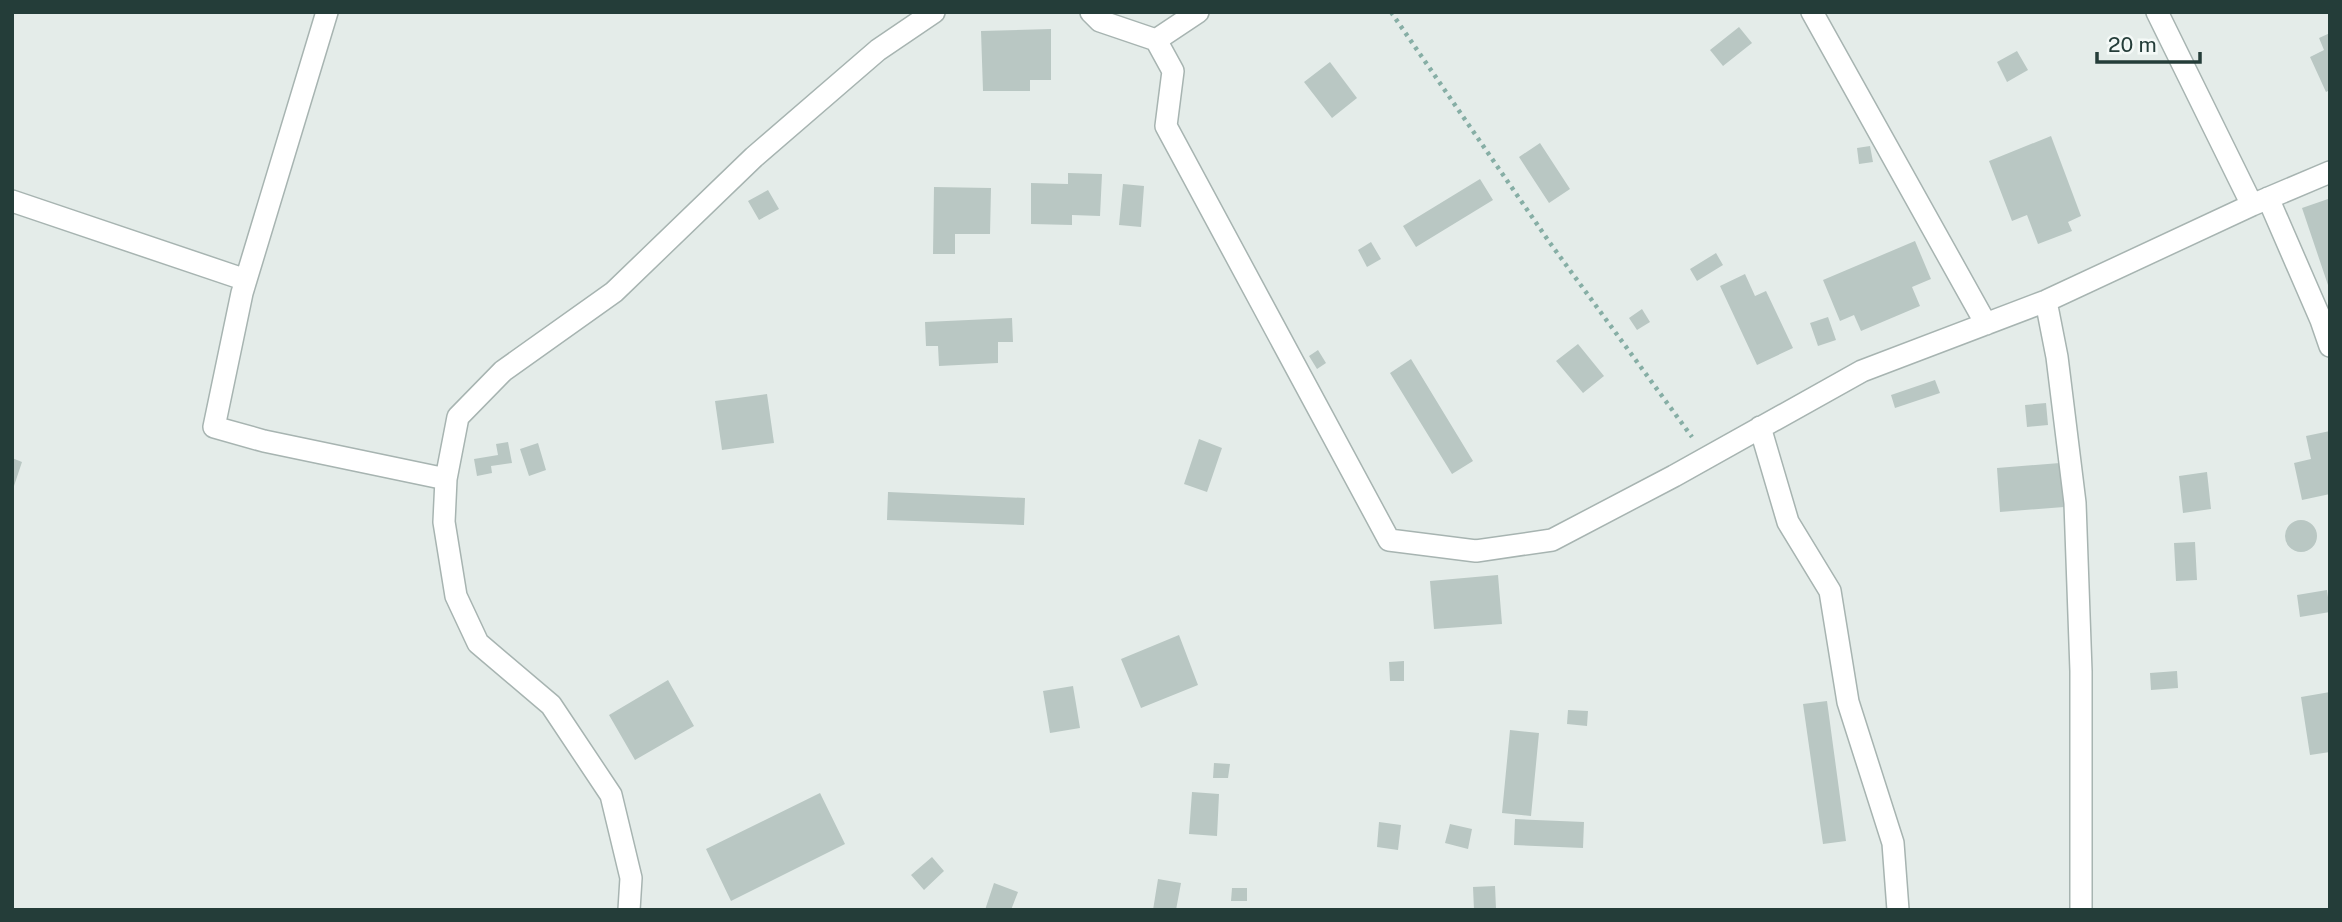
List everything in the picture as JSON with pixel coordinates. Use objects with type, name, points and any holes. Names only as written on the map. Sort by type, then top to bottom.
[{"type":"street","points":[[327,12],[246,281],[214,428],[446,480]]},
{"type":"street","points":[[629,910],[631,878],[611,795],[551,705],[478,643],[456,596],[444,522],[446,480],[458,417],[503,371],[614,292],[754,157],[878,50],[934,12]]},
{"type":"street","points":[[1091,12],[1100,21],[1156,40],[1173,71],[1166,125],[1388,540],[1476,551],[1552,540],[1707,458],[1862,371],[2046,301],[2330,172]]},
{"type":"street","points":[[1156,40],[1198,12]]},
{"type":"street","points":[[1812,12],[1986,324]]},
{"type":"street","points":[[2157,12],[2260,202],[2321,320],[2330,346]]},
{"type":"street","points":[[12,201],[246,281]]},
{"type":"street","points":[[2046,301],[2057,357],[2075,503],[2081,671],[2081,910]]},
{"type":"street","points":[[1760,428],[1788,522],[1830,591],[1848,702],[1893,843],[1898,910]]},
{"type":"path","points":[[1391,12],[1550,243],[1707,458]]},
{"type":"building","points":[[1739,27],[1752,43],[1723,66],[1710,50]]},
{"type":"building","points":[[1051,29],[1051,80],[1030,80],[1030,91],[983,91],[981,31]]},
{"type":"building","points":[[2330,33],[2330,90],[2326,92],[2310,57],[2324,50],[2319,38]]},
{"type":"building","points":[[2017,51],[2028,70],[2007,82],[1997,62]]},
{"type":"building","points":[[1330,62],[1357,98],[1332,118],[1304,82]]},
{"type":"building","points":[[2051,136],[2081,216],[2068,222],[2072,231],[2038,244],[2027,215],[2012,221],[1989,161]]},
{"type":"building","points":[[1540,143],[1570,189],[1549,203],[1519,157]]},
{"type":"building","points":[[1870,146],[1873,162],[1859,164],[1857,148]]},
{"type":"building","points":[[1068,173],[1102,174],[1100,216],[1072,215],[1072,225],[1031,224],[1031,183],[1068,184]]},
{"type":"building","points":[[1480,179],[1493,200],[1416,247],[1403,226]]},
{"type":"building","points":[[1123,184],[1144,186],[1141,227],[1119,225]]},
{"type":"building","points":[[934,187],[991,188],[990,234],[955,234],[955,254],[933,254]]},
{"type":"building","points":[[768,190],[779,209],[759,220],[748,201]]},
{"type":"building","points":[[2328,199],[2330,204],[2329,288],[2302,208]]},
{"type":"building","points":[[1915,241],[1931,279],[1912,287],[1920,306],[1861,331],[1854,315],[1840,321],[1823,280]]},
{"type":"building","points":[[1371,242],[1381,259],[1367,267],[1358,250]]},
{"type":"building","points":[[1716,253],[1723,265],[1697,281],[1690,269]]},
{"type":"building","points":[[1745,274],[1755,296],[1766,291],[1793,348],[1757,365],[1720,286]]},
{"type":"building","points":[[1642,309],[1650,322],[1637,330],[1629,318]]},
{"type":"building","points":[[1828,317],[1836,340],[1818,346],[1810,323]]},
{"type":"building","points":[[1012,318],[1013,342],[998,342],[998,363],[939,366],[938,346],[926,346],[925,322]]},
{"type":"building","points":[[1578,344],[1604,376],[1583,393],[1556,361]]},
{"type":"building","points":[[1318,350],[1326,363],[1317,369],[1309,356]]},
{"type":"building","points":[[1411,359],[1473,461],[1452,474],[1390,373]]},
{"type":"building","points":[[1935,380],[1940,393],[1895,408],[1891,395]]},
{"type":"building","points":[[767,394],[774,443],[722,450],[715,401]]},
{"type":"building","points":[[2046,403],[2048,425],[2027,427],[2025,405]]},
{"type":"building","points":[[2330,431],[2330,494],[2302,500],[2294,463],[2311,459],[2306,436]]},
{"type":"building","points":[[1199,439],[1222,448],[1207,492],[1184,484]]},
{"type":"building","points":[[508,442],[512,463],[491,466],[492,473],[477,476],[474,459],[498,455],[496,444]]},
{"type":"building","points":[[538,443],[546,470],[529,476],[520,449]]},
{"type":"building","points":[[12,458],[22,462],[13,489],[12,489]]},
{"type":"building","points":[[2060,463],[2064,507],[2000,512],[1997,468]]},
{"type":"building","points":[[2207,472],[2211,509],[2183,513],[2179,476]]},
{"type":"building","points":[[888,492],[1025,498],[1024,525],[887,520]]},
{"type":"building","points":[[2301,520],[2312,525],[2317,536],[2312,547],[2301,552],[2290,547],[2285,536],[2290,525]]},
{"type":"building","points":[[2195,542],[2197,580],[2176,581],[2174,543]]},
{"type":"building","points":[[1498,575],[1502,624],[1434,629],[1430,581]]},
{"type":"building","points":[[2327,590],[2330,612],[2300,617],[2297,595]]},
{"type":"building","points":[[1179,635],[1198,685],[1141,708],[1121,659]]},
{"type":"building","points":[[1404,661],[1404,681],[1390,681],[1389,662]]},
{"type":"building","points":[[2177,671],[2178,688],[2151,690],[2150,673]]},
{"type":"building","points":[[668,680],[694,726],[635,760],[609,715]]},
{"type":"building","points":[[1073,686],[1080,728],[1050,733],[1043,691]]},
{"type":"building","points":[[2330,692],[2330,752],[2310,755],[2301,697]]},
{"type":"building","points":[[1827,701],[1846,841],[1823,844],[1803,704]]},
{"type":"building","points":[[1568,710],[1588,711],[1587,726],[1567,724]]},
{"type":"building","points":[[1510,730],[1539,733],[1531,816],[1502,813]]},
{"type":"building","points":[[1214,763],[1230,764],[1228,778],[1213,778]]},
{"type":"building","points":[[1192,792],[1219,794],[1217,836],[1189,834]]},
{"type":"building","points":[[820,793],[845,844],[731,901],[706,849]]},
{"type":"building","points":[[1515,819],[1584,822],[1583,848],[1514,845]]},
{"type":"building","points":[[1379,822],[1401,825],[1398,850],[1377,847]]},
{"type":"building","points":[[1450,824],[1472,829],[1468,849],[1445,843]]},
{"type":"building","points":[[932,857],[944,871],[924,890],[911,875]]},
{"type":"building","points":[[1158,879],[1181,883],[1176,910],[1153,910]]},
{"type":"building","points":[[994,883],[1018,892],[1011,910],[985,910]]},
{"type":"building","points":[[1495,886],[1496,909],[1474,910],[1473,887]]},
{"type":"building","points":[[1232,888],[1247,888],[1247,901],[1231,901]]}]
